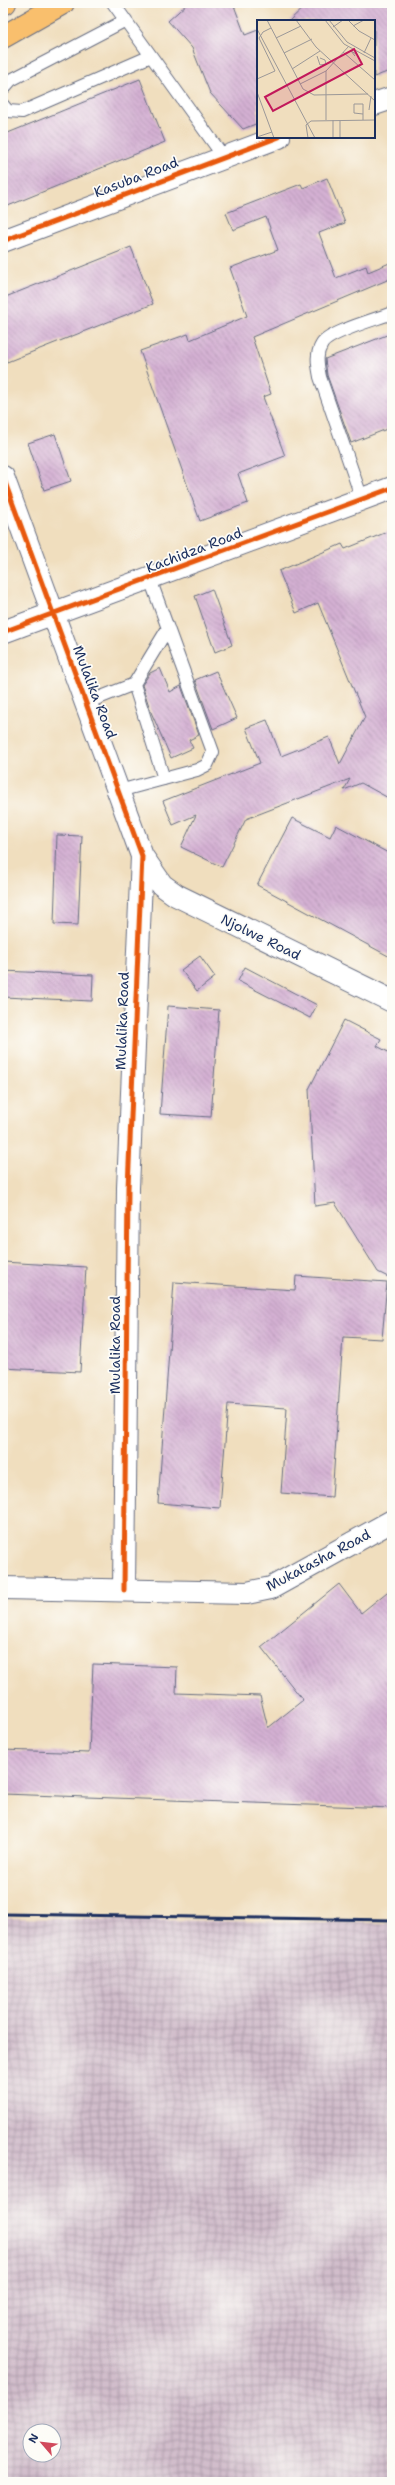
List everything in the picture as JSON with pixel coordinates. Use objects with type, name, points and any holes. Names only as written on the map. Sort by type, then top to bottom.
[{"type":"main road","points":[[3,38],[63,3]]},
{"type":"street","points":[[375,104],[392,98]]},
{"type":"street","name":"Kasuba Road","points":[[3,241],[223,156],[276,138]]},
{"type":"street","name":"Mulalika Road","points":[[3,477],[142,856],[128,1180],[124,1590]]},
{"type":"street","name":"Kachidza Road","points":[[3,632],[53,615],[392,488]]},
{"type":"street","name":"Njolwe Road","points":[[142,856],[162,885],[176,895],[392,1001]]},
{"type":"street","name":"Mukatasha Road","points":[[3,1588],[124,1590],[228,1594],[271,1588],[392,1520]]},
{"type":"lane","points":[[113,3],[223,156]]},
{"type":"lane","points":[[3,89],[11,80],[126,20]]},
{"type":"lane","points":[[3,105],[8,111],[22,112],[151,56]]},
{"type":"lane","points":[[362,499],[320,377],[316,359],[322,343],[335,335],[392,313]]},
{"type":"lane","points":[[119,791],[197,770],[207,765],[213,752],[150,579]]},
{"type":"lane","points":[[86,703],[134,684],[168,628]]},
{"type":"lane","points":[[134,684],[164,779]]},
{"type":"shaded area","points":[[3,1918],[392,1923],[392,2482],[3,2482]]},
{"type":"building","points":[[188,3],[233,3],[245,35],[257,30],[257,123],[243,129],[210,93],[192,48],[168,21]]},
{"type":"building","points":[[308,3],[392,3],[392,70],[375,77],[375,20],[290,20]]},
{"type":"building","points":[[140,79],[165,142],[3,208],[3,135]]},
{"type":"building","points":[[327,178],[345,223],[319,233],[336,278],[366,266],[368,272],[392,262],[392,278],[252,337],[271,394],[263,397],[285,456],[238,474],[248,503],[200,521],[140,351],[188,334],[190,340],[247,316],[230,268],[278,250],[266,217],[233,230],[226,213],[301,184],[303,188]]},
{"type":"building","points":[[131,247],[153,304],[7,362],[3,351],[3,298]]},
{"type":"building","points":[[392,333],[392,427],[351,443],[327,375],[325,359]]},
{"type":"building","points":[[55,434],[71,481],[44,490],[28,443]]},
{"type":"building","points":[[392,530],[392,800],[361,783],[344,790],[350,779],[246,819],[222,867],[181,847],[196,815],[173,825],[163,801],[260,763],[246,728],[267,720],[281,756],[329,737],[340,764],[365,717],[318,603],[296,613],[279,571],[342,544],[345,549]]},
{"type":"building","points":[[212,589],[232,645],[215,652],[195,596]]},
{"type":"building","points":[[160,668],[170,692],[181,686],[199,735],[189,740],[193,748],[171,758],[151,712],[142,685],[150,673]]},
{"type":"building","points":[[216,671],[237,718],[213,729],[195,680]]},
{"type":"building","points":[[292,818],[330,837],[336,825],[392,855],[392,958],[257,885]]},
{"type":"building","points":[[57,835],[82,836],[78,925],[54,924]]},
{"type":"building","points":[[200,956],[215,977],[197,991],[181,970]]},
{"type":"building","points":[[245,967],[317,1005],[310,1018],[238,981]]},
{"type":"building","points":[[3,971],[93,975],[92,1001],[3,997]]},
{"type":"building","points":[[168,1006],[219,1010],[211,1117],[160,1114]]},
{"type":"building","points":[[344,1020],[381,1039],[377,1046],[392,1054],[392,1279],[378,1272],[335,1203],[315,1206],[309,1089]]},
{"type":"building","points":[[3,1262],[86,1267],[80,1372],[3,1368]]},
{"type":"building","points":[[296,1276],[387,1282],[382,1339],[343,1337],[332,1497],[281,1493],[287,1408],[228,1404],[220,1508],[158,1503],[174,1282],[295,1290]]},
{"type":"building","points":[[339,1584],[361,1613],[392,1588],[392,1808],[3,1794],[3,1750],[89,1753],[93,1664],[177,1667],[176,1693],[260,1696],[268,1728],[303,1700],[261,1647]]},
{"type":"railway","points":[[3,1914],[392,1920]]},
{"type":"cycle path","points":[[3,241],[276,138]]},
{"type":"cycle path","points":[[3,477],[142,856],[128,1188],[124,1590]]},
{"type":"cycle path","points":[[3,632],[392,488]]}]
